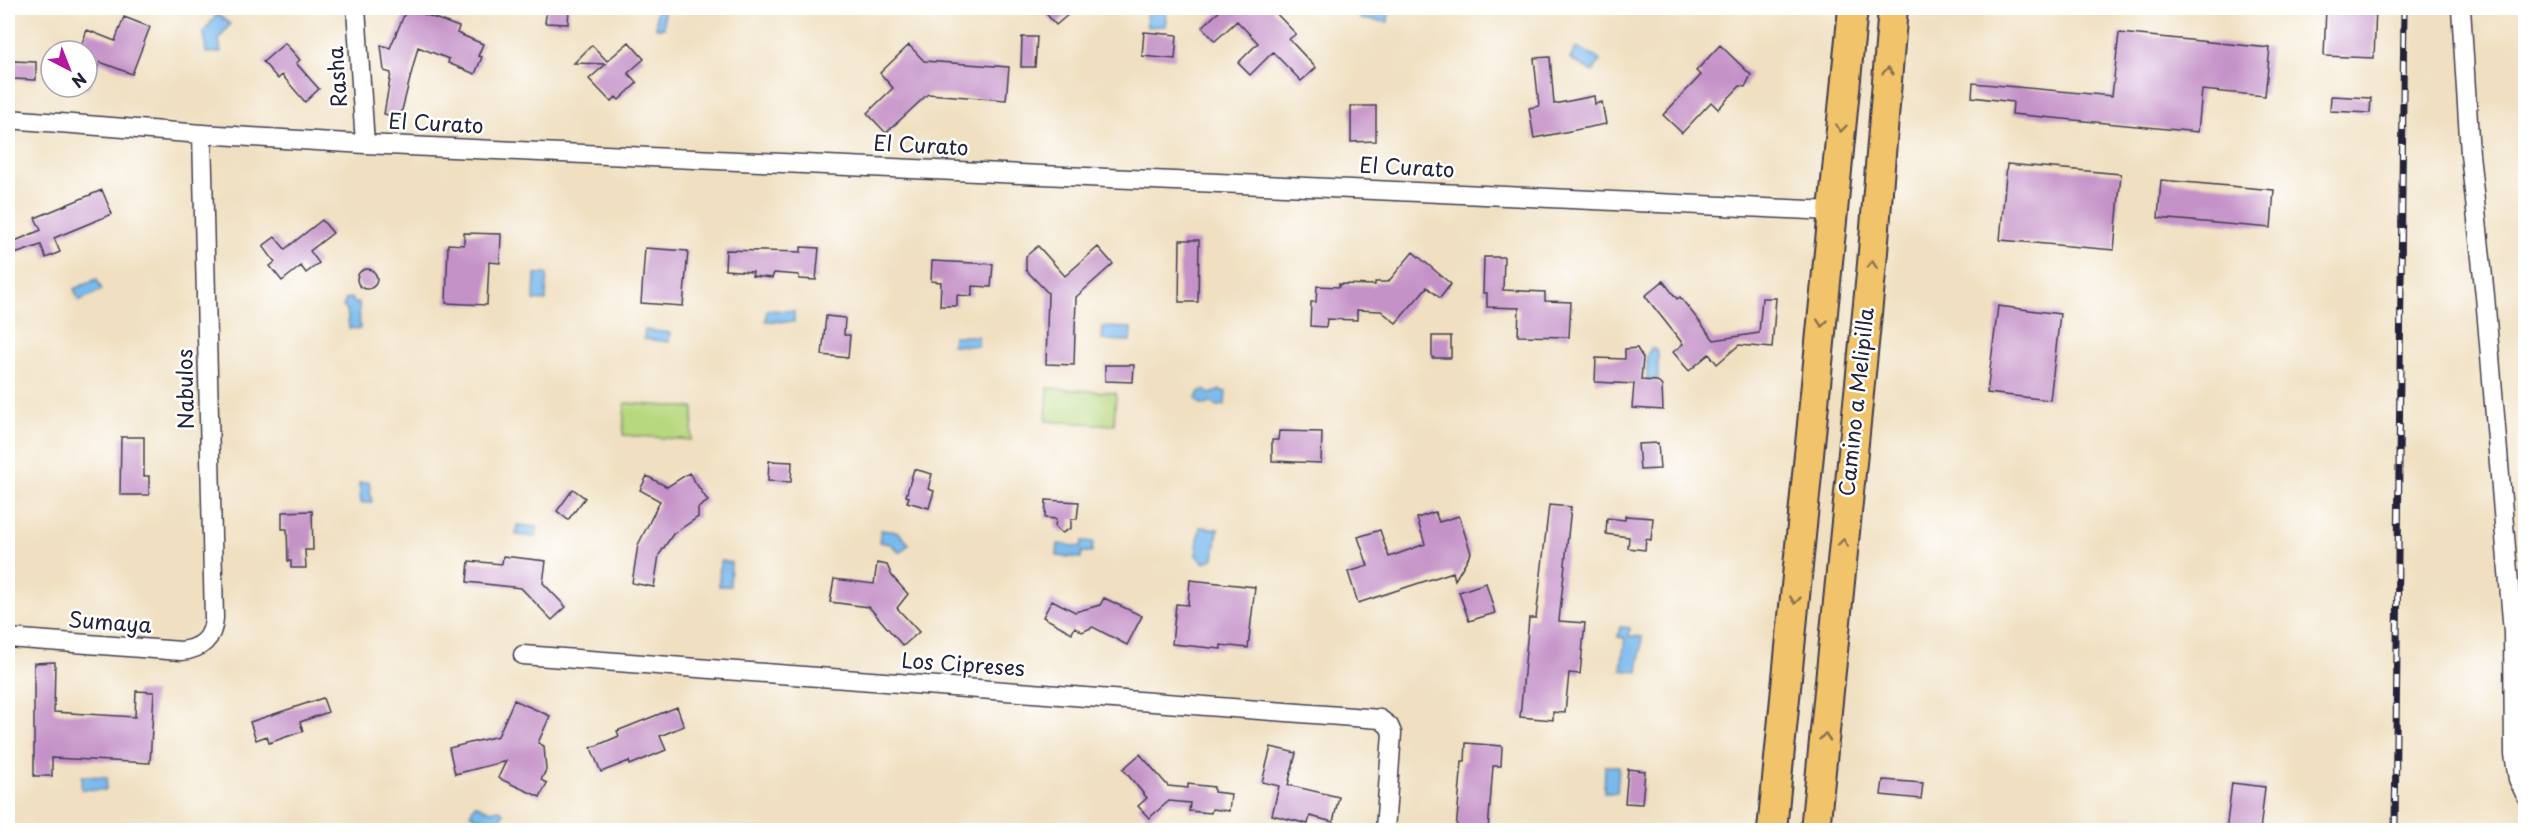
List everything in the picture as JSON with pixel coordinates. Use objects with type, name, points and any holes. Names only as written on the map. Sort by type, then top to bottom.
[{"type":"main road","name":"Camino a Melipilla","points":[[1772,831],[1853,8]]},
{"type":"main road","name":"Camino a Melipilla","points":[[1815,831],[1872,264],[1893,8]]},
{"type":"street","name":"Rasha","points":[[356,8],[365,144]]},
{"type":"street","points":[[2461,8],[2470,154],[2485,296],[2511,610],[2515,684],[2514,754],[2517,779],[2526,796]]},
{"type":"street","name":"El Curato","points":[[8,119],[365,144],[1833,212]]},
{"type":"street","name":"Nabulos","points":[[202,134],[214,618],[212,633],[207,641]]},
{"type":"street","name":"Sumaya","points":[[8,638],[181,651],[190,650],[207,641]]},
{"type":"street","name":"Los Cipreses","points":[[523,655],[1380,719],[1389,726],[1392,733],[1385,831]]},
{"type":"green space","points":[[1048,388],[1116,393],[1114,425],[1046,421]]},
{"type":"green space","points":[[625,403],[694,408],[691,440],[623,435]]},
{"type":"water","points":[[656,8],[664,8],[664,28],[656,28]]},
{"type":"water","points":[[1146,8],[1165,8],[1166,26],[1147,27]]},
{"type":"water","points":[[1361,8],[1389,10],[1388,22],[1360,19]]},
{"type":"water","points":[[217,14],[230,24],[219,39],[221,52],[206,53],[204,32]]},
{"type":"water","points":[[1577,47],[1600,60],[1593,72],[1570,59]]},
{"type":"water","points":[[535,274],[547,274],[546,301],[534,300]]},
{"type":"water","points":[[97,279],[102,290],[79,301],[74,289]]},
{"type":"water","points":[[351,298],[354,303],[359,303],[360,329],[349,328],[347,310],[343,307],[346,299]]},
{"type":"water","points":[[767,310],[794,311],[794,322],[766,321]]},
{"type":"water","points":[[1103,327],[1131,328],[1130,341],[1102,340]]},
{"type":"water","points":[[645,330],[670,333],[669,342],[644,339]]},
{"type":"water","points":[[953,336],[978,336],[978,346],[952,345]]},
{"type":"water","points":[[1651,349],[1655,349],[1658,354],[1658,379],[1647,379],[1647,355]]},
{"type":"water","points":[[1204,390],[1210,394],[1220,390],[1226,392],[1225,405],[1217,406],[1210,402],[1207,405],[1199,403],[1196,398],[1199,392]]},
{"type":"water","points":[[369,482],[372,502],[361,503],[359,483]]},
{"type":"water","points":[[517,525],[537,527],[536,537],[516,535]]},
{"type":"water","points":[[1200,527],[1218,529],[1214,558],[1204,563],[1196,555]]},
{"type":"water","points":[[881,530],[898,532],[909,544],[900,553],[891,544],[879,542]]},
{"type":"water","points":[[1082,541],[1093,542],[1092,552],[1082,552],[1081,558],[1057,556],[1058,544],[1081,547]]},
{"type":"water","points":[[720,561],[731,562],[730,586],[719,586]]},
{"type":"water","points":[[1620,627],[1630,628],[1629,636],[1642,637],[1638,672],[1621,670],[1625,638],[1618,637]]},
{"type":"water","points":[[1605,766],[1619,766],[1617,793],[1604,793]]},
{"type":"water","points":[[82,776],[107,777],[106,790],[81,789]]},
{"type":"water","points":[[475,804],[491,811],[499,809],[503,813],[502,817],[494,825],[470,814]]},
{"type":"building","points":[[407,8],[459,27],[457,33],[483,44],[478,56],[482,57],[475,74],[448,63],[449,59],[418,47],[400,118],[384,114],[391,73],[384,71],[381,45],[390,48]]},
{"type":"building","points":[[547,8],[569,8],[568,24],[545,23]]},
{"type":"building","points":[[1041,8],[1076,8],[1056,25]]},
{"type":"building","points":[[1223,8],[1271,8],[1296,34],[1289,39],[1316,68],[1301,81],[1273,52],[1250,75],[1238,63],[1258,43],[1237,21],[1215,41],[1202,27]]},
{"type":"building","points":[[2326,8],[2376,8],[2374,58],[2324,56]]},
{"type":"building","points":[[124,17],[150,27],[132,74],[100,62],[99,64],[99,39],[84,39],[87,30],[115,41]]},
{"type":"building","points":[[1144,32],[1177,35],[1175,59],[1142,56]]},
{"type":"building","points":[[2119,33],[2270,48],[2265,96],[2202,90],[2198,132],[2012,114],[2013,102],[1972,97],[1973,83],[2112,96]]},
{"type":"building","points":[[1022,37],[1037,37],[1035,67],[1021,67]]},
{"type":"building","points":[[629,42],[644,59],[628,73],[637,83],[619,100],[616,97],[611,102],[589,79],[606,64],[574,63],[592,45],[607,61]]},
{"type":"building","points":[[285,43],[300,60],[296,63],[319,89],[305,102],[282,75],[278,79],[263,62]]},
{"type":"building","points":[[909,45],[924,61],[1009,67],[1006,100],[928,94],[886,133],[867,113],[893,88],[880,73]]},
{"type":"building","points":[[1720,45],[1751,75],[1745,87],[1740,86],[1718,109],[1711,102],[1682,133],[1663,115],[1701,75],[1696,71]]},
{"type":"building","points":[[1550,57],[1554,104],[1594,96],[1595,104],[1602,102],[1606,124],[1534,138],[1529,108],[1539,106],[1534,58]]},
{"type":"building","points":[[13,61],[36,62],[36,80],[12,79]]},
{"type":"building","points":[[2331,96],[2371,98],[2370,113],[2330,111]]},
{"type":"building","points":[[1351,106],[1376,106],[1376,141],[1351,142]]},
{"type":"building","points":[[2007,164],[2121,174],[2114,250],[2000,240]]},
{"type":"building","points":[[2161,180],[2274,190],[2271,228],[2158,218]]},
{"type":"building","points":[[102,190],[112,214],[54,238],[60,252],[46,258],[41,245],[12,255],[8,244],[41,230],[35,218]]},
{"type":"building","points":[[322,220],[333,233],[310,251],[319,263],[306,273],[301,266],[282,281],[270,266],[275,262],[263,246],[275,237],[285,249]]},
{"type":"building","points":[[464,233],[501,234],[500,263],[489,262],[487,305],[446,303],[448,244],[464,245]]},
{"type":"building","points":[[1180,240],[1199,240],[1198,302],[1179,302]]},
{"type":"building","points":[[1038,246],[1065,276],[1098,247],[1113,264],[1076,297],[1074,365],[1046,364],[1048,293],[1026,270],[1026,256]]},
{"type":"building","points":[[801,247],[819,248],[816,280],[799,279],[799,275],[774,273],[772,278],[752,276],[753,272],[725,270],[726,250],[801,252]]},
{"type":"building","points":[[645,248],[688,251],[683,306],[641,303]]},
{"type":"building","points":[[1413,252],[1451,284],[1440,298],[1427,287],[1396,323],[1381,311],[1357,310],[1357,320],[1327,319],[1326,327],[1310,326],[1311,302],[1316,302],[1317,286],[1375,285],[1375,282],[1388,282]]},
{"type":"building","points":[[1484,257],[1504,257],[1503,290],[1545,292],[1545,301],[1571,302],[1569,337],[1518,336],[1519,308],[1487,307],[1487,293],[1483,293]]},
{"type":"building","points":[[932,261],[993,264],[991,287],[972,286],[972,296],[957,295],[957,306],[940,306],[941,282],[931,281]]},
{"type":"building","points":[[367,269],[374,272],[377,279],[374,286],[367,289],[360,286],[357,279],[360,272]]},
{"type":"building","points":[[1663,281],[1677,299],[1680,297],[1714,340],[1759,333],[1762,298],[1776,298],[1772,348],[1739,345],[1717,364],[1709,354],[1689,371],[1673,352],[1683,344],[1645,296]]},
{"type":"building","points":[[1998,306],[2060,314],[2050,400],[1987,393]]},
{"type":"building","points":[[826,316],[845,318],[844,335],[850,335],[848,358],[822,355]]},
{"type":"building","points":[[1432,336],[1451,336],[1451,358],[1432,358]]},
{"type":"building","points":[[1637,348],[1643,358],[1641,380],[1657,381],[1662,386],[1663,410],[1632,408],[1634,384],[1595,382],[1596,358],[1625,359],[1625,349]]},
{"type":"building","points":[[1105,365],[1134,365],[1133,382],[1105,381]]},
{"type":"building","points":[[1279,431],[1322,432],[1321,463],[1272,461],[1272,440],[1278,440]]},
{"type":"building","points":[[121,437],[144,437],[144,476],[149,476],[149,495],[120,495]]},
{"type":"building","points":[[1658,443],[1660,469],[1640,470],[1638,444]]},
{"type":"building","points":[[769,461],[792,462],[791,482],[768,481]]},
{"type":"building","points":[[914,469],[932,474],[928,489],[934,491],[929,508],[907,502],[909,497],[906,496]]},
{"type":"building","points":[[689,473],[708,501],[698,508],[698,517],[673,534],[659,555],[654,587],[632,583],[638,545],[660,501],[640,490],[647,476],[667,487]]},
{"type":"building","points":[[573,489],[585,498],[568,520],[557,511]]},
{"type":"building","points":[[1046,500],[1079,502],[1077,519],[1071,519],[1071,528],[1062,533],[1055,527],[1056,519],[1045,518]]},
{"type":"building","points":[[1549,505],[1571,507],[1559,621],[1585,623],[1580,674],[1569,673],[1565,713],[1553,712],[1553,720],[1520,717],[1529,618],[1536,618]]},
{"type":"building","points":[[312,511],[313,550],[305,550],[306,568],[291,568],[291,561],[288,561],[287,529],[282,529],[282,512]]},
{"type":"building","points":[[1435,512],[1439,522],[1459,516],[1471,553],[1455,580],[1453,572],[1358,603],[1348,572],[1368,566],[1358,537],[1380,530],[1389,557],[1425,544],[1417,518]]},
{"type":"building","points":[[1625,516],[1653,518],[1651,540],[1646,539],[1645,550],[1628,548],[1629,537],[1606,534],[1607,518],[1625,520]]},
{"type":"building","points":[[503,556],[546,561],[543,583],[566,607],[552,620],[521,588],[467,582],[469,561],[502,564]]},
{"type":"building","points":[[877,563],[887,565],[892,576],[908,594],[897,608],[919,632],[903,646],[869,607],[830,602],[834,579],[874,584]]},
{"type":"building","points":[[1190,580],[1255,587],[1248,648],[1221,645],[1221,649],[1172,644],[1176,604],[1188,605]]},
{"type":"building","points":[[1486,583],[1495,613],[1469,621],[1459,592]]},
{"type":"building","points":[[1104,598],[1142,616],[1127,645],[1093,627],[1082,632],[1075,627],[1072,633],[1043,617],[1052,600],[1075,612],[1100,605]]},
{"type":"building","points":[[55,662],[54,712],[135,717],[136,691],[154,692],[150,763],[52,758],[52,776],[34,776],[34,663]]},
{"type":"building","points":[[323,698],[328,712],[300,722],[303,731],[269,743],[267,736],[256,740],[250,722]]},
{"type":"building","points":[[514,700],[550,716],[538,743],[544,746],[546,770],[541,780],[547,783],[540,797],[498,778],[506,761],[455,774],[449,748],[498,736]]},
{"type":"building","points":[[677,707],[684,726],[660,736],[666,750],[630,765],[629,761],[601,772],[591,748],[619,736],[617,731]]},
{"type":"building","points":[[1466,743],[1502,746],[1501,766],[1493,766],[1488,831],[1456,831],[1462,761],[1465,761]]},
{"type":"building","points":[[1271,747],[1296,753],[1288,785],[1339,797],[1333,822],[1310,816],[1308,824],[1272,815],[1279,786],[1262,782]]},
{"type":"building","points":[[1140,754],[1168,786],[1188,788],[1188,784],[1214,787],[1214,792],[1231,794],[1229,811],[1212,809],[1211,813],[1189,811],[1190,803],[1169,801],[1149,818],[1138,806],[1147,798],[1123,769]]},
{"type":"building","points":[[1628,769],[1645,771],[1642,804],[1625,803]]},
{"type":"building","points":[[1883,780],[1923,783],[1921,799],[1881,795]]},
{"type":"building","points":[[2232,783],[2265,787],[2260,831],[2226,831]]},
{"type":"railway","points":[[2395,830],[2404,8]]}]
